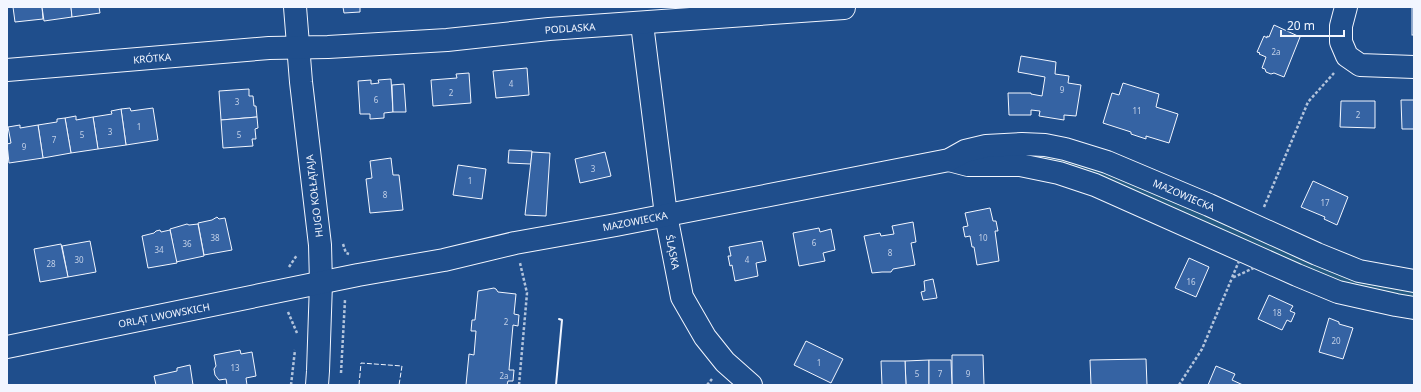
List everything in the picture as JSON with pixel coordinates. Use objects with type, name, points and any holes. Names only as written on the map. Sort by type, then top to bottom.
[{"type":"street","name":"HUGO KOŁŁĄTAJA","points":[[295,7],[297,47],[320,245],[321,283],[317,385]]},
{"type":"street","points":[[1346,7],[1342,26],[1341,42],[1347,56],[1360,65],[1414,67]]},
{"type":"street","name":"PODLASKA","points":[[297,47],[328,47],[439,40],[549,29],[642,24],[844,8]]},
{"type":"street","name":"ŚLĄSKA","points":[[642,24],[666,214],[682,297],[705,337],[725,362],[751,385]]},
{"type":"street","name":"KRÓTKA","points":[[7,70],[297,47]]},
{"type":"street","name":"MAZOWIECKA","points":[[321,283],[444,260],[515,243],[949,160],[965,151],[986,146],[1022,144],[1045,145],[1065,149],[1114,165],[1359,271],[1414,281]]},
{"type":"street","name":"MAZOWIECKA","points":[[949,160],[968,165],[1020,165],[1058,173],[1095,186],[1338,292],[1414,308]]},
{"type":"street","name":"ORLĄT LWOWSKICH","points":[[7,347],[284,280],[321,283]]},
{"type":"path","points":[[1264,208],[1308,102],[1334,72]]},
{"type":"path","points":[[296,340],[297,333],[286,308],[284,280],[298,253]]},
{"type":"path","points":[[1179,385],[1202,349],[1232,278]]},
{"type":"path","points":[[518,385],[526,312],[527,293],[524,279]]},
{"type":"path","points":[[341,380],[346,297]]},
{"type":"path","points":[[291,385],[296,348]]},
{"type":"shaded area","points":[[1004,151],[1075,159],[1414,286],[1414,300],[1348,285]]},
{"type":"building","points":[[13,7],[42,7],[43,19],[15,22]]},
{"type":"building","points":[[42,7],[71,7],[72,17],[44,21]]},
{"type":"building","points":[[71,7],[99,7],[100,13],[72,17]]},
{"type":"building","points":[[343,7],[360,7],[360,12],[344,13]]},
{"type":"building","points":[[1412,7],[1414,7],[1414,35],[1412,35]]},
{"type":"building","points":[[1274,25],[1300,37],[1284,77],[1266,72],[1265,69],[1262,68],[1266,57],[1257,52],[1264,36],[1267,38],[1267,36],[1269,37]]},
{"type":"building","points":[[1021,56],[1056,62],[1055,74],[1069,76],[1068,83],[1081,85],[1076,116],[1064,115],[1064,120],[1039,116],[1040,111],[1031,110],[1031,115],[1009,115],[1008,93],[1031,93],[1042,96],[1045,77],[1018,72]]},
{"type":"building","points":[[527,68],[529,95],[496,98],[493,71]]},
{"type":"building","points":[[469,73],[471,103],[433,106],[431,80],[457,78],[456,74]]},
{"type":"building","points":[[391,79],[393,112],[384,113],[384,118],[370,119],[370,114],[360,114],[358,81],[371,80],[371,84],[379,83],[378,80]]},
{"type":"building","points":[[1123,83],[1159,94],[1156,107],[1178,114],[1169,143],[1146,136],[1146,139],[1131,134],[1131,132],[1103,123],[1112,93],[1119,95]]},
{"type":"building","points":[[404,84],[406,112],[393,112],[392,85]]},
{"type":"building","points":[[249,89],[249,96],[253,96],[254,106],[256,106],[257,117],[221,120],[219,91]]},
{"type":"building","points":[[1401,100],[1414,100],[1414,129],[1402,129]]},
{"type":"building","points":[[1341,101],[1375,101],[1375,128],[1340,127]]},
{"type":"building","points":[[130,108],[131,111],[153,108],[158,140],[126,145],[121,109]]},
{"type":"building","points":[[121,109],[126,145],[98,149],[93,117],[112,114],[111,111]]},
{"type":"building","points":[[76,116],[76,120],[93,117],[98,149],[71,153],[65,118]]},
{"type":"building","points":[[257,117],[258,128],[255,129],[256,139],[252,139],[253,146],[223,148],[221,120]]},
{"type":"building","points":[[65,118],[71,153],[43,158],[38,125],[57,122],[57,119]]},
{"type":"building","points":[[20,125],[20,128],[38,125],[43,158],[9,163],[7,144],[11,143],[8,127]]},
{"type":"building","points":[[509,150],[532,151],[531,164],[508,163]]},
{"type":"building","points":[[532,152],[550,153],[546,216],[525,215]]},
{"type":"building","points":[[605,152],[611,176],[580,183],[575,159]]},
{"type":"building","points":[[391,158],[393,175],[399,175],[403,210],[370,213],[366,179],[372,178],[370,161]]},
{"type":"building","points":[[458,165],[486,169],[482,199],[453,195]]},
{"type":"building","points":[[1313,181],[1348,197],[1337,225],[1324,219],[1325,217],[1301,207]]},
{"type":"building","points":[[990,208],[993,221],[996,221],[998,231],[995,231],[999,261],[977,265],[974,247],[972,247],[970,236],[965,237],[963,227],[968,226],[965,213]]},
{"type":"building","points":[[217,217],[219,219],[225,218],[232,250],[204,255],[198,223],[212,220]]},
{"type":"building","points":[[913,222],[916,242],[911,243],[915,265],[893,269],[891,272],[872,273],[864,236],[880,233],[881,236],[894,234],[892,226]]},
{"type":"building","points":[[187,224],[198,224],[204,256],[176,262],[170,229]]},
{"type":"building","points":[[819,228],[820,232],[831,229],[835,250],[823,253],[825,261],[799,266],[793,233]]},
{"type":"building","points":[[160,230],[161,232],[170,230],[177,263],[148,268],[142,236]]},
{"type":"building","points":[[90,241],[96,272],[68,277],[62,246]]},
{"type":"building","points":[[762,241],[766,261],[756,263],[758,276],[735,281],[732,265],[730,266],[728,256],[731,256],[729,247]]},
{"type":"building","points":[[61,244],[68,277],[40,282],[34,249]]},
{"type":"building","points":[[1189,258],[1209,267],[1196,297],[1175,288]]},
{"type":"building","points":[[933,279],[937,298],[923,300],[921,292],[925,291],[924,281]]},
{"type":"building","points":[[494,288],[498,292],[516,294],[514,314],[519,315],[518,326],[513,325],[509,370],[514,370],[513,381],[508,381],[507,385],[466,385],[469,354],[474,355],[476,331],[471,331],[472,320],[475,320],[478,291]]},
{"type":"building","points":[[1269,295],[1293,306],[1290,311],[1295,313],[1291,322],[1287,320],[1282,330],[1258,319]]},
{"type":"building","points":[[1329,318],[1339,322],[1339,324],[1353,328],[1343,359],[1319,352]]},
{"type":"building","points":[[806,341],[843,359],[831,383],[794,365]]},
{"type":"building","points":[[240,350],[241,354],[252,352],[256,376],[246,378],[247,385],[227,385],[226,379],[219,380],[215,375],[214,369],[216,366],[214,355]]},
{"type":"building","points":[[952,355],[983,355],[984,385],[952,385]]},
{"type":"building","points":[[1146,359],[1147,385],[1091,385],[1090,360]]},
{"type":"building","points":[[929,360],[929,385],[906,385],[905,361]]},
{"type":"building","points":[[929,360],[951,360],[952,385],[929,385]]},
{"type":"building","points":[[881,361],[905,361],[906,385],[882,385]]},
{"type":"building","points":[[190,365],[193,385],[156,385],[154,376],[177,371],[177,368]]},
{"type":"building","points":[[1216,366],[1235,374],[1232,380],[1243,385],[1208,385]]},
{"type":"fence","points":[[359,385],[361,363],[402,366],[399,385]]},
{"type":"wall","points":[[556,385],[562,320],[559,319]]}]
